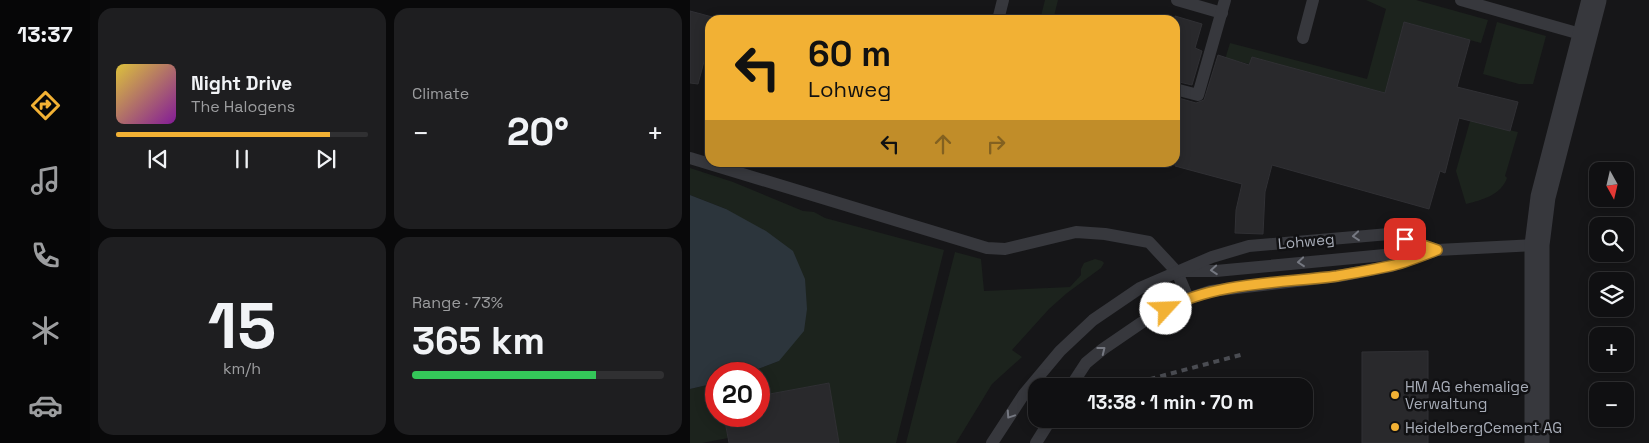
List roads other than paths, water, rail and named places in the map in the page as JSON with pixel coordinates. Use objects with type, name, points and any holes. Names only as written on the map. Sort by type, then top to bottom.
[{"type":"street","points":[[1537,443],[1537,245],[1543,197],[1594,0]]},
{"type":"lane","points":[[999,15],[1003,0]]},
{"type":"lane","points":[[1177,0],[1224,6],[1198,95],[1180,90]]},
{"type":"lane","points":[[1303,38],[1313,0]]},
{"type":"lane","points":[[1461,0],[1584,35]]},
{"type":"lane","points":[[690,158],[705,163]]},
{"type":"lane","points":[[720,167],[987,248],[1005,249],[1076,232],[1105,234],[1149,242],[1177,272],[1188,298]]},
{"type":"lane","name":"Lohweg","points":[[992,443],[1024,394],[1060,351],[1093,320],[1140,288],[1212,257],[1248,246],[1389,234],[1437,250]]},
{"type":"lane","name":"Lohweg","points":[[1177,272],[1216,271],[1251,266],[1437,250],[1537,245]]},
{"type":"lane","points":[[1076,378],[1086,363],[1103,349],[1141,323],[1188,298],[1211,291],[1339,276],[1391,266],[1437,250]]},
{"type":"lane","points":[[1036,443],[1045,428]]},
{"type":"railway","points":[[1154,378],[1244,354]]},
{"type":"place","name":"HM AG ehemalige Verwaltung","points":[[1395,395]]},
{"type":"place","name":"HeidelbergCement AG","points":[[1395,427]]}]
